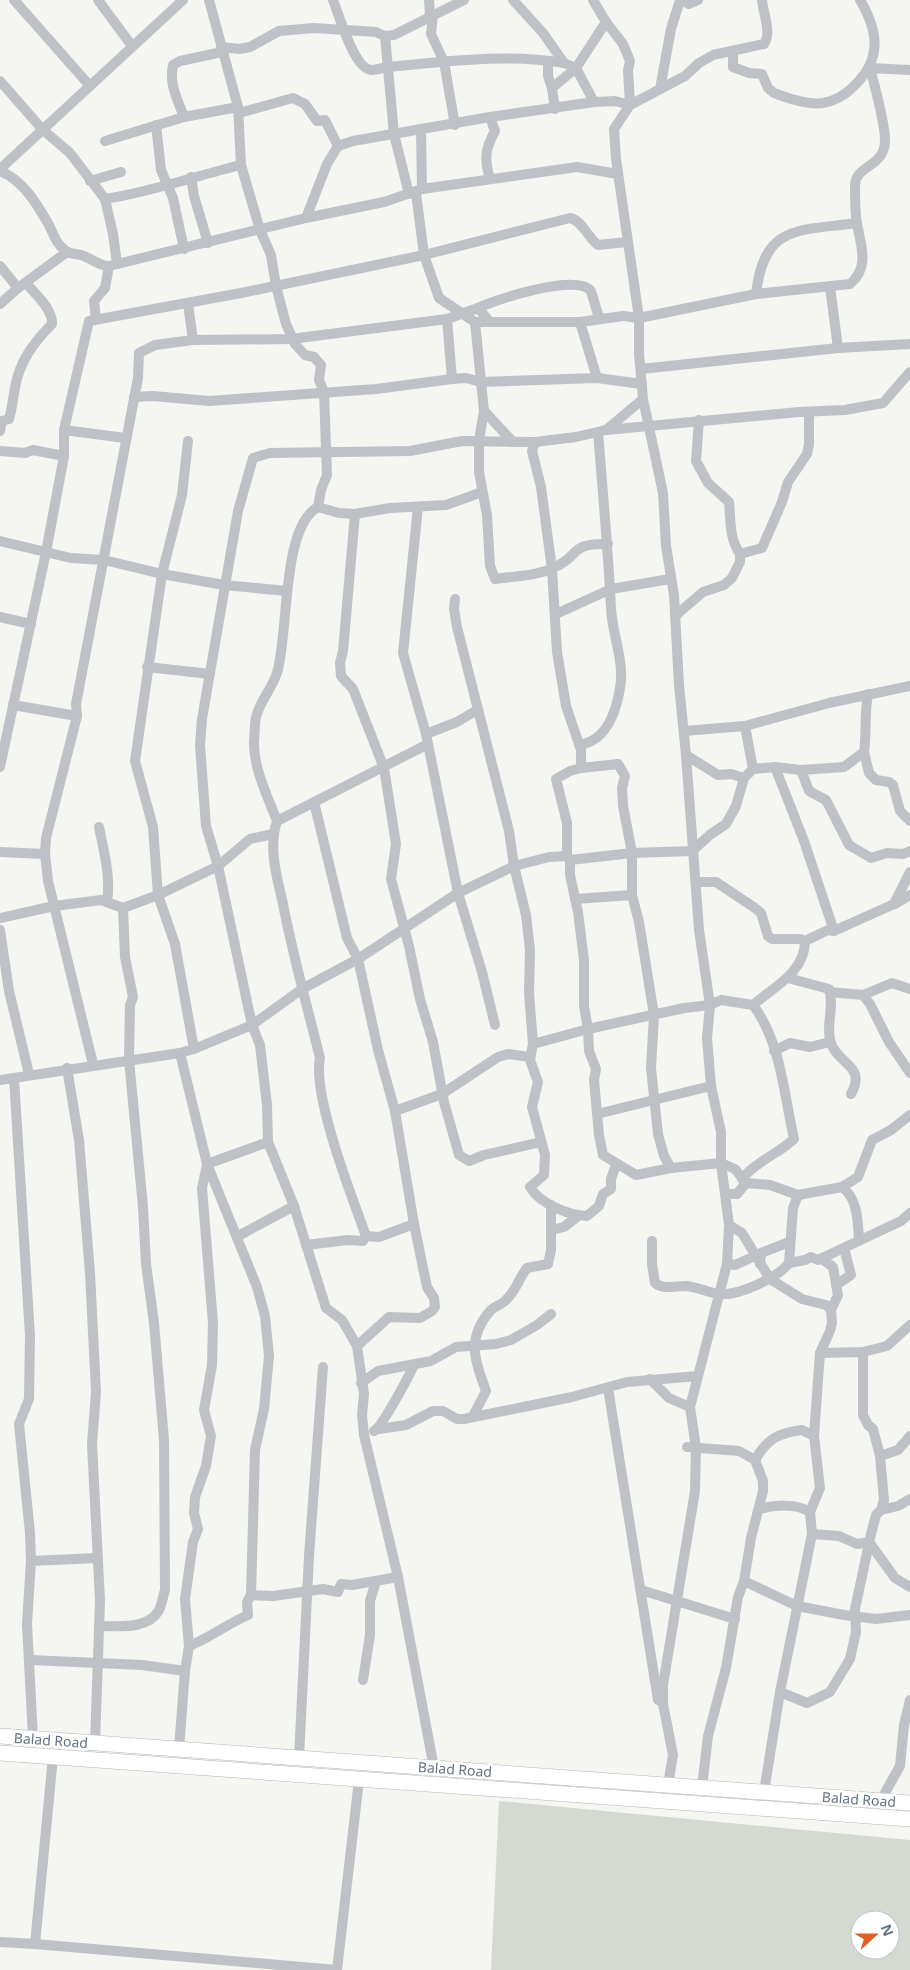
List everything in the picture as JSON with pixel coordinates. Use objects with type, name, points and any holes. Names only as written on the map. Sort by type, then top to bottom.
[{"type":"highway","name":"Balad Road","points":[[0,1736],[910,1802]]},
{"type":"highway","name":"Balad Road","points":[[0,1753],[910,1819]]},
{"type":"street","points":[[14,0],[90,86]]},
{"type":"street","points":[[98,0],[132,46]]},
{"type":"street","points":[[209,0],[221,50],[239,110],[241,165],[260,230],[271,255],[276,286],[291,339],[305,355],[314,357],[321,365],[319,380],[324,392],[327,475],[321,490],[318,506]]},
{"type":"street","points":[[333,0],[357,60],[365,68],[372,70],[444,62],[517,59],[564,63],[576,68],[594,102]]},
{"type":"street","points":[[429,0],[430,16],[432,15],[431,34],[444,62],[456,125]]},
{"type":"street","points":[[184,117],[170,78],[173,65],[180,61],[221,50],[250,47],[279,31],[324,27],[376,32],[385,36],[405,32],[432,15],[464,0]]},
{"type":"street","points":[[513,0],[543,33],[564,63]]},
{"type":"street","points":[[592,0],[628,54],[630,105]]},
{"type":"street","points":[[660,89],[669,50],[671,29],[680,0],[689,4],[698,0]]},
{"type":"street","points":[[668,1785],[673,1755],[663,1704],[663,1685],[695,1491],[690,1407],[727,1264],[729,1225],[721,1162],[721,1132],[711,1086],[707,1038],[710,1005],[699,930],[675,616],[663,493],[643,399],[639,318],[618,174],[614,129],[630,105],[651,96],[684,76],[699,63],[713,55],[764,44],[767,39],[762,0]]},
{"type":"street","points":[[732,51],[733,66],[749,73],[762,74],[768,88],[774,93],[818,104],[831,102],[846,94],[870,68],[875,50],[875,38],[872,23],[860,0]]},
{"type":"street","points":[[177,2],[90,86],[42,129],[26,148],[0,170],[13,177],[23,186],[49,226],[54,238],[67,252],[86,257],[101,266],[184,249],[416,192],[577,167],[618,174]]},
{"type":"street","points":[[552,88],[576,68],[606,22]]},
{"type":"street","points":[[385,36],[394,134],[416,192]]},
{"type":"street","points":[[548,61],[548,76],[555,109]]},
{"type":"street","points":[[870,68],[910,70]]},
{"type":"street","points":[[421,129],[416,192],[424,255],[439,298],[475,322],[580,322],[623,316],[639,318],[756,294],[850,284],[863,265],[864,250],[857,223],[855,183],[859,175],[869,165],[879,160],[884,153],[883,126],[870,68]]},
{"type":"street","points":[[0,81],[42,129],[70,153],[105,199],[113,234],[113,265],[105,288],[94,301],[96,319]]},
{"type":"street","points":[[105,141],[184,117],[239,110],[293,98],[305,104],[317,121],[325,120],[338,146]]},
{"type":"street","points":[[306,218],[327,164],[338,146],[490,117],[594,102],[615,101],[630,105]]},
{"type":"street","points":[[490,117],[495,131],[486,148],[485,163],[490,179]]},
{"type":"street","points":[[156,125],[158,152],[173,198],[184,249]]},
{"type":"street","points":[[105,199],[139,193],[191,177],[241,165]]},
{"type":"street","points":[[90,181],[121,172]]},
{"type":"street","points":[[191,177],[194,196],[208,243]]},
{"type":"street","points":[[0,768],[46,552],[64,456],[64,430],[88,324],[96,319],[188,304],[424,255],[570,218],[578,221],[588,236],[598,245],[627,242]]},
{"type":"street","points":[[756,294],[759,269],[767,253],[784,236],[810,229],[857,223]]},
{"type":"street","points":[[0,304],[22,285],[67,252]]},
{"type":"street","points":[[0,266],[49,310],[53,317],[52,324],[24,359],[15,386],[11,414],[9,419],[2,421],[0,431]]},
{"type":"street","points":[[93,1064],[54,906],[45,854],[46,838],[77,716],[76,704],[134,397],[139,353],[155,346],[193,340],[291,339],[447,319],[501,298],[557,286],[583,284],[591,290],[599,318]]},
{"type":"street","points":[[830,287],[838,348]]},
{"type":"street","points":[[188,304],[193,340]]},
{"type":"street","points":[[478,308],[490,322]]},
{"type":"street","points":[[447,319],[452,379]]},
{"type":"street","points":[[475,322],[484,411],[479,440],[482,492],[487,515],[490,566],[495,579],[552,569],[565,562],[573,551],[582,545],[608,544]]},
{"type":"street","points":[[580,322],[597,378]]},
{"type":"street","points":[[641,369],[838,348],[910,344]]},
{"type":"street","points":[[434,1768],[398,1576],[364,1435],[362,1415],[364,1394],[356,1346],[342,1320],[326,1308],[294,1206],[268,1142],[267,1105],[260,1045],[252,1025],[218,866],[206,826],[200,745],[202,719],[218,633],[224,585],[243,489],[253,458],[270,453],[410,451],[434,445],[479,440],[535,442],[602,431],[699,420],[845,410],[883,403],[910,372]]},
{"type":"street","points":[[134,397],[153,396],[209,401],[376,389],[466,378],[481,382],[597,378],[642,384]]},
{"type":"street","points":[[602,431],[643,399]]},
{"type":"street","points":[[484,411],[513,442]]},
{"type":"street","points":[[740,554],[762,548],[782,502],[788,482],[807,454],[809,444],[809,412]]},
{"type":"street","points":[[675,616],[703,592],[724,585],[732,578],[740,562],[740,554],[733,544],[730,532],[729,502],[708,483],[696,461],[699,420]]},
{"type":"street","points":[[64,430],[125,438]]},
{"type":"street","points":[[579,745],[590,743],[609,724],[620,688],[621,674],[611,610],[602,431]]},
{"type":"street","points":[[188,441],[182,495],[162,574],[147,667],[135,761],[152,827],[158,895],[175,944],[194,1049]]},
{"type":"street","points":[[535,442],[532,451],[541,487],[552,569],[557,652],[564,699],[579,745],[581,768]]},
{"type":"street","points":[[0,451],[25,453],[33,450],[64,456]]},
{"type":"street","points":[[366,1236],[331,1134],[317,1070],[320,1058],[293,956],[272,854],[273,834],[277,821],[263,785],[254,742],[256,716],[277,672],[287,591],[296,541],[303,519],[309,511],[318,506],[339,513],[355,514],[390,508],[446,505],[482,492]]},
{"type":"street","points":[[418,507],[403,653],[427,739],[458,893],[482,972],[495,1025]]},
{"type":"street","points":[[355,514],[343,651],[340,663],[341,676],[353,689],[384,768],[396,844],[391,879],[411,954],[420,999],[433,1042],[442,1094],[459,1155],[469,1161],[484,1155],[541,1142]]},
{"type":"street","points":[[0,541],[71,558],[104,560],[162,574],[224,585],[287,591]]},
{"type":"street","points":[[556,614],[611,589],[670,579]]},
{"type":"street","points":[[455,599],[454,609],[457,627],[509,831],[514,866],[529,933],[531,983],[529,993],[533,1044],[530,1056],[538,1082],[532,1106],[545,1155],[544,1175],[530,1187],[551,1205],[578,1216],[588,1216],[599,1206],[604,1194],[611,1189],[611,1180],[616,1165]]},
{"type":"street","points":[[0,617],[31,624]]},
{"type":"street","points":[[147,667],[210,674]]},
{"type":"street","points":[[684,731],[745,726],[868,694],[910,686]]},
{"type":"street","points":[[868,694],[864,717],[866,736],[864,752],[869,773],[876,780],[889,782],[893,785],[900,811],[910,821]]},
{"type":"street","points":[[13,706],[77,716]]},
{"type":"street","points":[[277,821],[384,768],[427,739],[477,710]]},
{"type":"street","points":[[745,726],[753,769]]},
{"type":"street","points":[[0,1080],[93,1064],[180,1053],[194,1049],[252,1025],[302,989],[358,959],[403,927],[458,893],[514,866],[549,857],[568,858],[692,851],[726,824],[736,806],[744,778],[753,769],[775,767],[801,770],[844,767],[864,752]]},
{"type":"street","points":[[686,755],[718,775],[731,774],[744,778]]},
{"type":"street","points":[[671,1168],[664,1156],[658,1134],[651,1068],[654,1015],[639,922],[632,896],[632,853],[623,806],[622,788],[625,776],[621,765],[581,768],[570,771],[556,780],[567,823],[570,875],[584,960],[582,990],[589,1052],[596,1068],[594,1080],[603,1155],[616,1165],[636,1175],[671,1168],[721,1162],[736,1169],[744,1181],[770,1185],[798,1196],[842,1188],[858,1177],[872,1140],[891,1130],[910,1115]]},
{"type":"street","points":[[775,767],[804,841],[834,932]]},
{"type":"street","points":[[801,770],[809,791],[826,800],[849,845],[871,858],[888,853],[903,854],[910,851]]},
{"type":"street","points":[[314,802],[347,938],[358,959],[378,1050],[395,1111],[414,1224],[428,1287],[434,1298],[435,1307],[420,1318],[389,1318],[356,1346]]},
{"type":"street","points":[[99,827],[108,876],[107,902]]},
{"type":"street","points":[[0,918],[54,906],[101,900],[122,908],[158,895],[218,866],[250,839],[273,834]]},
{"type":"street","points":[[0,852],[45,854]]},
{"type":"street","points":[[894,904],[910,872]]},
{"type":"street","points":[[696,882],[716,882],[761,913],[768,936],[772,939],[800,939],[805,941],[828,930],[834,932],[910,895]]},
{"type":"street","points":[[575,899],[632,896]]},
{"type":"street","points":[[100,1626],[129,1626],[146,1622],[159,1610],[165,1590],[166,1538],[163,1414],[146,1264],[144,1207],[128,1060],[130,1005],[133,997],[125,957],[122,908]]},
{"type":"street","points":[[0,930],[9,991],[29,1074]]},
{"type":"street","points":[[752,1005],[788,978],[805,953],[805,941]]},
{"type":"street","points":[[788,978],[824,987],[830,992],[863,995],[892,983],[910,989]]},
{"type":"street","points":[[830,992],[830,1042],[836,1055],[847,1062],[856,1076],[856,1085],[851,1094]]},
{"type":"street","points":[[863,995],[870,1004],[889,1042],[910,1073]]},
{"type":"street","points":[[533,1044],[654,1015],[710,1005],[721,1000],[752,1005],[759,1014],[774,1051],[794,1139],[770,1158],[748,1170],[736,1194],[725,1194]]},
{"type":"street","points":[[774,1051],[790,1044],[810,1047],[830,1042]]},
{"type":"street","points":[[180,1053],[207,1164],[238,1236],[257,1287],[265,1316],[269,1356],[264,1409],[256,1450],[251,1595],[247,1602],[248,1615],[223,1626],[206,1639],[189,1646]]},
{"type":"street","points":[[395,1111],[442,1094],[498,1057],[508,1054],[530,1056]]},
{"type":"street","points":[[67,1068],[79,1140],[90,1273],[96,1392],[92,1444],[100,1626],[96,1743]]},
{"type":"street","points":[[14,1078],[30,1336],[29,1399],[19,1424],[31,1561],[27,1624],[33,1738]]},
{"type":"street","points":[[597,1114],[654,1098],[711,1086]]},
{"type":"street","points":[[207,1164],[268,1142]]},
{"type":"street","points":[[179,1749],[189,1646],[185,1598],[194,1542],[198,1529],[194,1513],[195,1497],[206,1466],[211,1436],[204,1410],[212,1365],[213,1324],[202,1188],[207,1164]]},
{"type":"street","points":[[842,1188],[850,1193],[858,1222],[859,1241]]},
{"type":"street","points":[[789,1263],[792,1208],[798,1196]]},
{"type":"street","points":[[473,1416],[486,1390],[476,1365],[475,1336],[491,1310],[506,1301],[517,1287],[527,1268],[548,1264],[551,1205]]},
{"type":"street","points":[[238,1236],[294,1206]]},
{"type":"street","points":[[652,1241],[652,1264],[656,1283],[667,1287],[702,1288],[719,1294],[770,1280],[789,1263],[811,1257],[818,1260],[822,1259],[902,1221],[910,1213]]},
{"type":"street","points":[[551,1230],[564,1227],[578,1216]]},
{"type":"street","points":[[366,1236],[379,1237],[414,1224]]},
{"type":"street","points":[[729,1225],[742,1233],[770,1280],[802,1300],[826,1305],[831,1310]]},
{"type":"street","points":[[306,1245],[348,1240],[363,1241],[366,1236]]},
{"type":"street","points":[[727,1264],[735,1265],[757,1260],[761,1253],[789,1242]]},
{"type":"street","points":[[836,1286],[851,1275],[844,1248]]},
{"type":"street","points":[[764,1792],[780,1692],[812,1534],[810,1512],[820,1488],[814,1436],[820,1353],[832,1323],[831,1310],[838,1295],[833,1267],[822,1259]]},
{"type":"street","points":[[361,1382],[378,1371],[431,1361],[456,1347],[511,1340],[537,1326],[551,1314]]},
{"type":"street","points":[[820,1353],[863,1352],[887,1346],[910,1325]]},
{"type":"street","points":[[780,1692],[807,1703],[830,1692],[850,1659],[856,1632],[855,1617],[869,1542],[876,1515],[881,1510],[884,1500],[880,1456],[873,1429],[868,1425],[863,1414],[863,1352]]},
{"type":"street","points":[[378,1429],[414,1364]]},
{"type":"street","points":[[299,1758],[323,1367]]},
{"type":"street","points":[[364,1435],[378,1429],[406,1425],[434,1411],[443,1411],[460,1420],[473,1416],[491,1415],[627,1382],[698,1376]]},
{"type":"street","points":[[650,1379],[669,1398],[690,1407]]},
{"type":"street","points":[[608,1388],[659,1708],[666,1725]]},
{"type":"street","points":[[755,1460],[764,1445],[770,1440],[802,1430],[814,1436]]},
{"type":"street","points":[[880,1456],[898,1450],[910,1436]]},
{"type":"street","points":[[692,1448],[739,1451],[755,1460],[762,1480],[759,1509],[751,1538],[744,1581],[738,1596],[726,1668],[708,1736],[702,1787]]},
{"type":"street","points":[[881,1510],[898,1506],[910,1499]]},
{"type":"street","points":[[759,1509],[776,1505],[805,1509],[810,1512]]},
{"type":"street","points":[[812,1534],[839,1536],[857,1544],[869,1542]]},
{"type":"street","points":[[869,1542],[895,1578],[910,1587]]},
{"type":"street","points":[[31,1561],[97,1558]]},
{"type":"street","points":[[251,1595],[273,1596],[323,1589],[338,1592],[341,1584],[352,1585],[398,1576]]},
{"type":"street","points":[[363,1680],[370,1635],[370,1601],[376,1581]]},
{"type":"street","points":[[744,1581],[797,1606],[876,1619],[910,1615]]},
{"type":"street","points":[[641,1590],[676,1599],[699,1610],[735,1619]]},
{"type":"street","points":[[30,1660],[142,1665],[185,1672]]},
{"type":"street","points":[[881,1800],[900,1766],[904,1725],[910,1700]]},
{"type":"street","points":[[35,1944],[53,1757]]},
{"type":"street","points":[[0,1942],[338,1970],[358,1780]]},
{"type":"shaded area","points":[[499,1801],[910,1840],[910,1970],[491,1970]]}]
